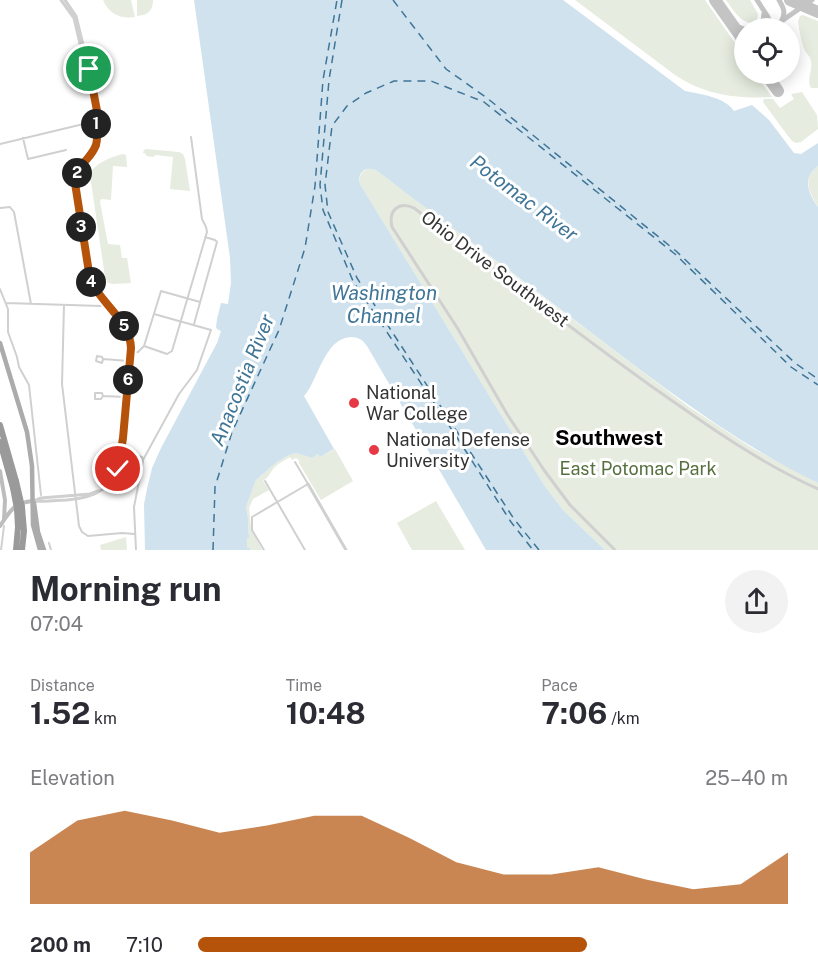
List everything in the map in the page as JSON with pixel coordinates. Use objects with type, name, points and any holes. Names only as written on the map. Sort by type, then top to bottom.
[{"type":"highway","points":[[0,425],[16,481],[20,508],[14,550]]},
{"type":"highway","points":[[0,442],[24,524],[22,550]]},
{"type":"main road","points":[[0,343],[27,432],[33,501],[42,550]]},
{"type":"main road","points":[[0,471],[5,507],[2,526]]},
{"type":"main road","points":[[2,519],[18,504],[33,501]]},
{"type":"main road","points":[[5,507],[9,513]]},
{"type":"street","points":[[33,501],[75,500],[94,495],[107,485],[115,474],[120,460],[130,352],[128,333],[89,278],[75,183],[78,170],[92,153],[98,134],[74,18],[63,0]]},
{"type":"street","points":[[0,144],[96,121]]},
{"type":"street","points":[[144,346],[170,353],[207,229],[202,219],[191,137]]},
{"type":"street","points":[[24,138],[28,159],[66,150]]},
{"type":"street","name":"Ohio Drive Southwest","points":[[615,550],[563,497],[539,463],[458,329],[392,227],[391,215],[394,210],[406,205],[414,208],[608,355],[730,442],[818,489]]},
{"type":"street","points":[[0,208],[10,207],[14,212],[31,304]]},
{"type":"street","points":[[194,325],[217,241],[205,237]]},
{"type":"street","points":[[0,289],[8,309],[8,332],[19,368],[29,385],[41,495]]},
{"type":"street","points":[[130,352],[138,352],[144,346],[161,291],[200,302]]},
{"type":"street","points":[[6,303],[101,306],[106,304]]},
{"type":"street","points":[[64,305],[62,380],[79,526],[84,534],[90,536],[122,532],[135,534]]},
{"type":"street","points":[[136,550],[134,504],[143,460],[181,391],[195,374],[211,330],[153,314]]},
{"type":"street","points":[[103,359],[129,361]]},
{"type":"street","points":[[103,396],[126,397]]},
{"type":"street","points":[[131,454],[142,457],[143,460]]},
{"type":"street","points":[[295,462],[346,550]]},
{"type":"street","points":[[265,482],[305,550]]},
{"type":"street","points":[[264,550],[252,531],[252,517],[308,484]]},
{"type":"street","points":[[33,501],[40,498],[93,493],[107,485]]},
{"type":"street","points":[[1,547],[2,526]]},
{"type":"street","points":[[49,543],[51,550]]},
{"type":"green space","points":[[103,0],[131,0],[135,17],[116,15],[108,9]]},
{"type":"green space","points":[[137,0],[153,0],[149,12],[137,16]]},
{"type":"green space","points":[[575,0],[705,0],[734,42],[734,84],[763,84],[772,97],[721,94],[698,87],[675,75]]},
{"type":"green space","points":[[726,0],[750,0],[758,14],[757,18],[741,18]]},
{"type":"green space","points":[[800,16],[818,21],[818,88],[811,88],[810,85],[811,61],[800,35]]},
{"type":"green space","points":[[802,92],[817,115],[818,129],[801,142],[796,143],[792,141],[763,102],[764,99],[773,99],[780,108],[794,99],[791,94]]},
{"type":"green space","points":[[146,149],[183,154],[190,191],[170,189],[173,157],[146,156],[143,153]]},
{"type":"green space","points":[[123,154],[126,155],[127,167],[113,166],[111,200],[101,199],[100,202],[108,244],[120,245],[122,258],[127,258],[131,283],[113,284],[108,283],[105,277],[90,175],[99,164]]},
{"type":"green space","points":[[818,166],[818,207],[810,191],[809,181]]},
{"type":"green space","name":"East Potomac Park","points":[[371,168],[689,407],[752,448],[818,483],[818,550],[605,550],[563,510],[544,485],[360,184],[362,173]]},
{"type":"green space","points":[[335,449],[353,481],[321,500],[299,460],[296,458],[292,460],[290,457],[281,462],[263,481],[269,490],[253,499],[249,508],[251,528],[262,550],[247,549],[247,538],[249,537],[246,507],[256,480],[289,455],[296,453],[312,458],[318,454],[320,457]]},
{"type":"green space","points":[[436,501],[465,550],[412,550],[397,523]]},
{"type":"green space","points":[[126,537],[127,550],[101,550],[100,545]]},
{"type":"water","points":[[194,0],[563,0],[685,91],[718,99],[734,111],[752,105],[769,120],[794,153],[801,154],[818,143],[818,166],[810,176],[808,186],[818,207],[818,483],[753,448],[691,407],[376,170],[368,169],[361,174],[360,184],[544,485],[563,510],[605,550],[486,550],[367,346],[360,339],[351,337],[342,339],[328,352],[304,396],[334,449],[320,457],[318,454],[312,458],[296,453],[289,455],[256,480],[246,507],[249,538],[247,538],[247,548],[250,550],[145,550],[144,504],[152,468],[217,343],[221,331],[216,327],[217,319],[221,303],[228,304],[231,283],[230,258]]},
{"type":"ferry route","points":[[213,550],[215,487],[232,432],[279,330],[305,248],[315,186],[323,80],[337,0]]},
{"type":"ferry route","points":[[342,0],[329,80],[320,185],[323,210],[353,281],[511,522],[533,550]]},
{"type":"ferry route","points":[[393,0],[446,69],[487,98],[676,251],[795,363],[818,379]]},
{"type":"ferry route","points":[[539,550],[514,519],[357,278],[328,212],[325,185],[332,126],[347,106],[366,93],[394,81],[431,81],[484,102],[675,254],[791,367],[818,385]]},
{"type":"taxiway","points":[[757,0],[768,18]]},
{"type":"taxiway","points":[[779,0],[783,7],[783,18]]},
{"type":"taxiway","points":[[786,18],[812,0]]},
{"type":"taxiway","points":[[792,1],[808,2]]},
{"type":"taxiway","points":[[763,18],[764,13]]},
{"type":"taxiway","points":[[728,19],[734,24]]},
{"type":"runway","points":[[715,0],[734,27]]},
{"type":"runway","points":[[790,0],[818,12]]},
{"type":"runway","points":[[773,84],[778,91]]},
{"type":"place","name":"National War College","points":[[354,403]]},
{"type":"place","name":"National Defense University","points":[[374,450]]},
{"type":"district","name":"Southwest","points":[[609,438]]},
{"type":"route","points":[[89,69],[98,116],[96,121],[98,134],[92,153],[76,174],[75,183],[90,279],[126,329],[130,339],[123,438],[118,469]]},
{"type":"water label","name":"Potomac River","points":[[524,198]]},
{"type":"water label","name":"Washington Channel","points":[[384,304]]},
{"type":"water label","name":"Anacostia River","points":[[242,380]]}]
